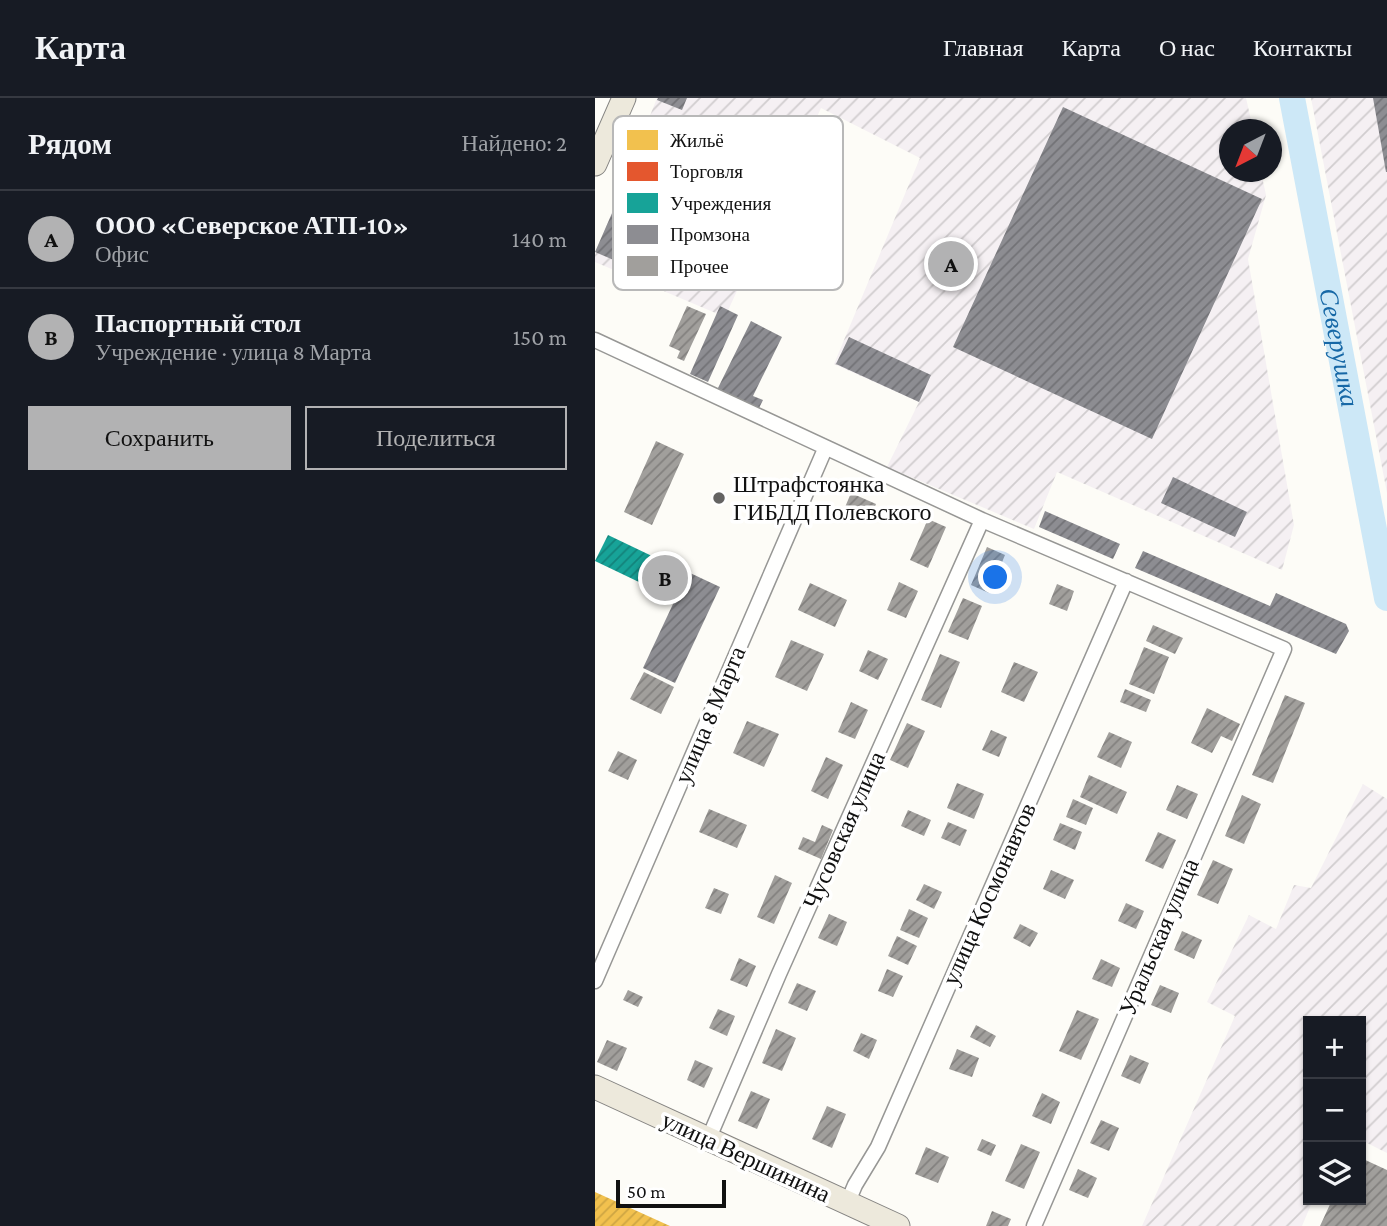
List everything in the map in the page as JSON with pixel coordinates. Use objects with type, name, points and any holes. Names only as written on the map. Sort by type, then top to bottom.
[{"type":"main road","points":[[616,116],[624,98]]},
{"type":"main road","points":[[595,163],[613,123]]},
{"type":"main road","name":"улица Вершинина","points":[[595,1087],[898,1226]]},
{"type":"street","points":[[595,340],[825,449],[1126,581]]},
{"type":"street","name":"улица 8 Марта","points":[[595,981],[825,449]]},
{"type":"street","name":"Чусовская улица","points":[[708,1140],[779,974],[982,520]]},
{"type":"street","name":"Уральская улица","points":[[1034,1226],[1284,649],[1126,581]]},
{"type":"street","name":"улица Космонавтов","points":[[847,1204],[884,1134],[1126,581]]},
{"type":"shaded area","points":[[657,98],[1246,98],[1251,119],[1219,119],[1219,182],[1263,182],[1266,195],[1248,259],[1294,525],[1282,570],[1057,472],[1034,529],[887,467],[919,402],[834,364],[920,158],[843,119],[843,116],[837,116],[821,108],[817,116],[650,116]]},
{"type":"shaded area","points":[[1311,98],[1387,98],[1387,493]]},
{"type":"shaded area","points":[[613,209],[613,270],[595,262],[595,255]]},
{"type":"shaded area","points":[[661,290],[737,290],[725,317]]},
{"type":"shaded area","points":[[1363,784],[1387,799],[1387,1153],[1366,1142],[1366,1016],[1303,1016],[1303,1205],[1311,1205],[1302,1226],[1142,1226],[1235,1016],[1207,1002],[1249,915],[1276,929],[1294,885],[1311,888]]},
{"type":"building: Жильё","points":[[595,1192],[670,1226],[595,1226]]},
{"type":"building: Учреждения","points":[[608,535],[677,568],[664,594],[595,561]]},
{"type":"building: Промзона","points":[[687,98],[682,110],[657,100]]},
{"type":"building: Промзона","points":[[1373,98],[1387,98],[1387,172],[1386,172]]},
{"type":"building: Промзона","points":[[1063,107],[1219,179],[1219,182],[1225,182],[1262,199],[1152,439],[953,347]]},
{"type":"building: Промзона","points":[[613,211],[613,260],[595,252]]},
{"type":"building: Промзона","points":[[720,306],[738,315],[708,382],[690,374]]},
{"type":"building: Промзона","points":[[751,321],[782,337],[753,396],[763,400],[758,410],[717,390]]},
{"type":"building: Промзона","points":[[849,337],[931,375],[919,402],[836,364]]},
{"type":"building: Промзона","points":[[1173,477],[1247,512],[1235,537],[1161,503]]},
{"type":"building: Промзона","points":[[1045,511],[1120,544],[1113,559],[1039,527]]},
{"type":"building: Промзона","points":[[1143,551],[1270,606],[1276,593],[1346,624],[1349,631],[1336,654],[1135,568]]},
{"type":"building: Промзона","points":[[688,572],[720,587],[675,683],[643,668]]},
{"type":"building: Прочее","points":[[687,306],[706,314],[684,361],[677,358],[680,351],[669,346]]},
{"type":"building: Прочее","points":[[656,441],[684,454],[652,525],[624,512]]},
{"type":"building: Прочее","points":[[851,493],[876,504],[868,523],[843,512]]},
{"type":"building: Прочее","points":[[928,519],[946,527],[928,568],[910,560]]},
{"type":"building: Прочее","points":[[987,547],[1005,555],[989,593],[971,585]]},
{"type":"building: Прочее","points":[[899,582],[918,591],[906,618],[887,610]]},
{"type":"building: Прочее","points":[[810,583],[847,600],[835,627],[798,610]]},
{"type":"building: Прочее","points":[[1057,584],[1074,591],[1067,611],[1049,604]]},
{"type":"building: Прочее","points":[[963,598],[982,606],[968,640],[948,632]]},
{"type":"building: Прочее","points":[[1153,625],[1183,638],[1175,654],[1146,641]]},
{"type":"building: Прочее","points":[[791,640],[824,654],[807,691],[775,677]]},
{"type":"building: Прочее","points":[[1144,647],[1169,657],[1154,694],[1129,684]]},
{"type":"building: Прочее","points":[[868,650],[888,659],[878,680],[859,671]]},
{"type":"building: Прочее","points":[[940,654],[960,662],[941,708],[921,700]]},
{"type":"building: Прочее","points":[[1014,662],[1038,672],[1024,702],[1001,692]]},
{"type":"building: Прочее","points":[[644,672],[674,687],[661,714],[630,699]]},
{"type":"building: Прочее","points":[[1125,689],[1151,700],[1146,712],[1120,702]]},
{"type":"building: Прочее","points":[[1285,695],[1305,703],[1273,783],[1252,775]]},
{"type":"building: Прочее","points":[[851,702],[868,710],[855,739],[838,732]]},
{"type":"building: Прочее","points":[[1207,708],[1240,724],[1232,741],[1221,736],[1212,753],[1191,743]]},
{"type":"building: Прочее","points":[[747,721],[779,734],[764,767],[733,753]]},
{"type":"building: Прочее","points":[[907,723],[925,731],[908,768],[890,760]]},
{"type":"building: Прочее","points":[[991,730],[1007,737],[999,757],[982,750]]},
{"type":"building: Прочее","points":[[1109,732],[1132,742],[1121,768],[1097,757]]},
{"type":"building: Прочее","points":[[618,751],[637,760],[628,780],[608,771]]},
{"type":"building: Прочее","points":[[826,757],[843,765],[828,799],[811,791]]},
{"type":"building: Прочее","points":[[1089,775],[1127,792],[1117,814],[1080,797]]},
{"type":"building: Прочее","points":[[957,783],[984,794],[974,819],[947,808]]},
{"type":"building: Прочее","points":[[1177,785],[1198,794],[1187,819],[1166,810]]},
{"type":"building: Прочее","points":[[1242,795],[1261,804],[1244,844],[1225,836]]},
{"type":"building: Прочее","points":[[1073,799],[1093,808],[1086,825],[1066,817]]},
{"type":"building: Прочее","points":[[709,809],[747,825],[737,848],[699,832]]},
{"type":"building: Прочее","points":[[908,810],[931,820],[924,836],[901,826]]},
{"type":"building: Прочее","points":[[948,822],[967,830],[960,846],[941,838]]},
{"type":"building: Прочее","points":[[1060,823],[1082,832],[1075,850],[1053,840]]},
{"type":"building: Прочее","points":[[822,825],[833,830],[821,859],[798,849],[803,837],[815,842]]},
{"type":"building: Прочее","points":[[1158,832],[1176,840],[1163,869],[1145,861]]},
{"type":"building: Прочее","points":[[1213,860],[1233,869],[1218,904],[1197,895]]},
{"type":"building: Прочее","points":[[1051,870],[1074,880],[1065,899],[1043,889]]},
{"type":"building: Прочее","points":[[775,875],[792,883],[774,924],[757,917]]},
{"type":"building: Прочее","points":[[924,884],[942,892],[934,909],[916,900]]},
{"type":"building: Прочее","points":[[714,888],[729,894],[721,914],[705,908]]},
{"type":"building: Прочее","points":[[1126,903],[1144,911],[1136,929],[1118,921]]},
{"type":"building: Прочее","points":[[909,909],[928,918],[919,938],[900,930]]},
{"type":"building: Прочее","points":[[829,914],[847,922],[837,946],[818,938]]},
{"type":"building: Прочее","points":[[1020,924],[1038,933],[1030,947],[1013,938]]},
{"type":"building: Прочее","points":[[1182,931],[1202,940],[1194,959],[1174,950]]},
{"type":"building: Прочее","points":[[897,936],[917,946],[908,965],[888,956]]},
{"type":"building: Прочее","points":[[739,958],[756,966],[747,987],[730,980]]},
{"type":"building: Прочее","points":[[1101,959],[1120,968],[1112,987],[1092,979]]},
{"type":"building: Прочее","points":[[887,969],[903,976],[893,997],[878,991]]},
{"type":"building: Прочее","points":[[797,983],[816,991],[807,1011],[788,1003]]},
{"type":"building: Прочее","points":[[1160,985],[1179,993],[1171,1013],[1151,1005]]},
{"type":"building: Прочее","points":[[628,990],[643,997],[638,1007],[623,1000]]},
{"type":"building: Прочее","points":[[718,1009],[735,1016],[727,1036],[709,1028]]},
{"type":"building: Прочее","points":[[1077,1010],[1099,1019],[1081,1060],[1059,1051]]},
{"type":"building: Прочее","points":[[976,1025],[996,1036],[990,1047],[970,1037]]},
{"type":"building: Прочее","points":[[776,1029],[796,1038],[782,1071],[762,1063]]},
{"type":"building: Прочее","points":[[861,1033],[877,1040],[869,1059],[853,1051]]},
{"type":"building: Прочее","points":[[607,1040],[627,1048],[617,1071],[597,1062]]},
{"type":"building: Прочее","points":[[957,1049],[979,1058],[972,1077],[949,1069]]},
{"type":"building: Прочее","points":[[1130,1055],[1149,1063],[1140,1084],[1121,1076]]},
{"type":"building: Прочее","points":[[695,1060],[713,1068],[704,1088],[687,1080]]},
{"type":"building: Прочее","points":[[751,1091],[770,1099],[757,1129],[738,1121]]},
{"type":"building: Прочее","points":[[1042,1093],[1060,1102],[1051,1124],[1032,1116]]},
{"type":"building: Прочее","points":[[827,1106],[846,1114],[832,1148],[812,1139]]},
{"type":"building: Прочее","points":[[1101,1120],[1119,1128],[1109,1151],[1090,1143]]},
{"type":"building: Прочее","points":[[982,1139],[996,1145],[991,1156],[977,1150]]},
{"type":"building: Прочее","points":[[1021,1144],[1040,1152],[1024,1189],[1005,1181]]},
{"type":"building: Прочее","points":[[926,1147],[949,1157],[938,1183],[915,1174]]},
{"type":"building: Прочее","points":[[1366,1160],[1387,1170],[1387,1226],[1320,1226],[1330,1205],[1366,1205]]},
{"type":"building: Прочее","points":[[1078,1169],[1097,1178],[1088,1198],[1069,1190]]},
{"type":"building: Прочее","points":[[992,1211],[1011,1219],[1008,1226],[986,1226]]},
{"type":"waterway","name":"Северушка","points":[[1292,98],[1387,598]]},
{"type":"place","name":"ООО «Северское АТП-10»","points":[[951,264]]},
{"type":"place","name":"Штрафстоянка ГИБДД Полевского","points":[[719,498]]},
{"type":"place","name":"Паспортный стол","points":[[665,578]]}]
